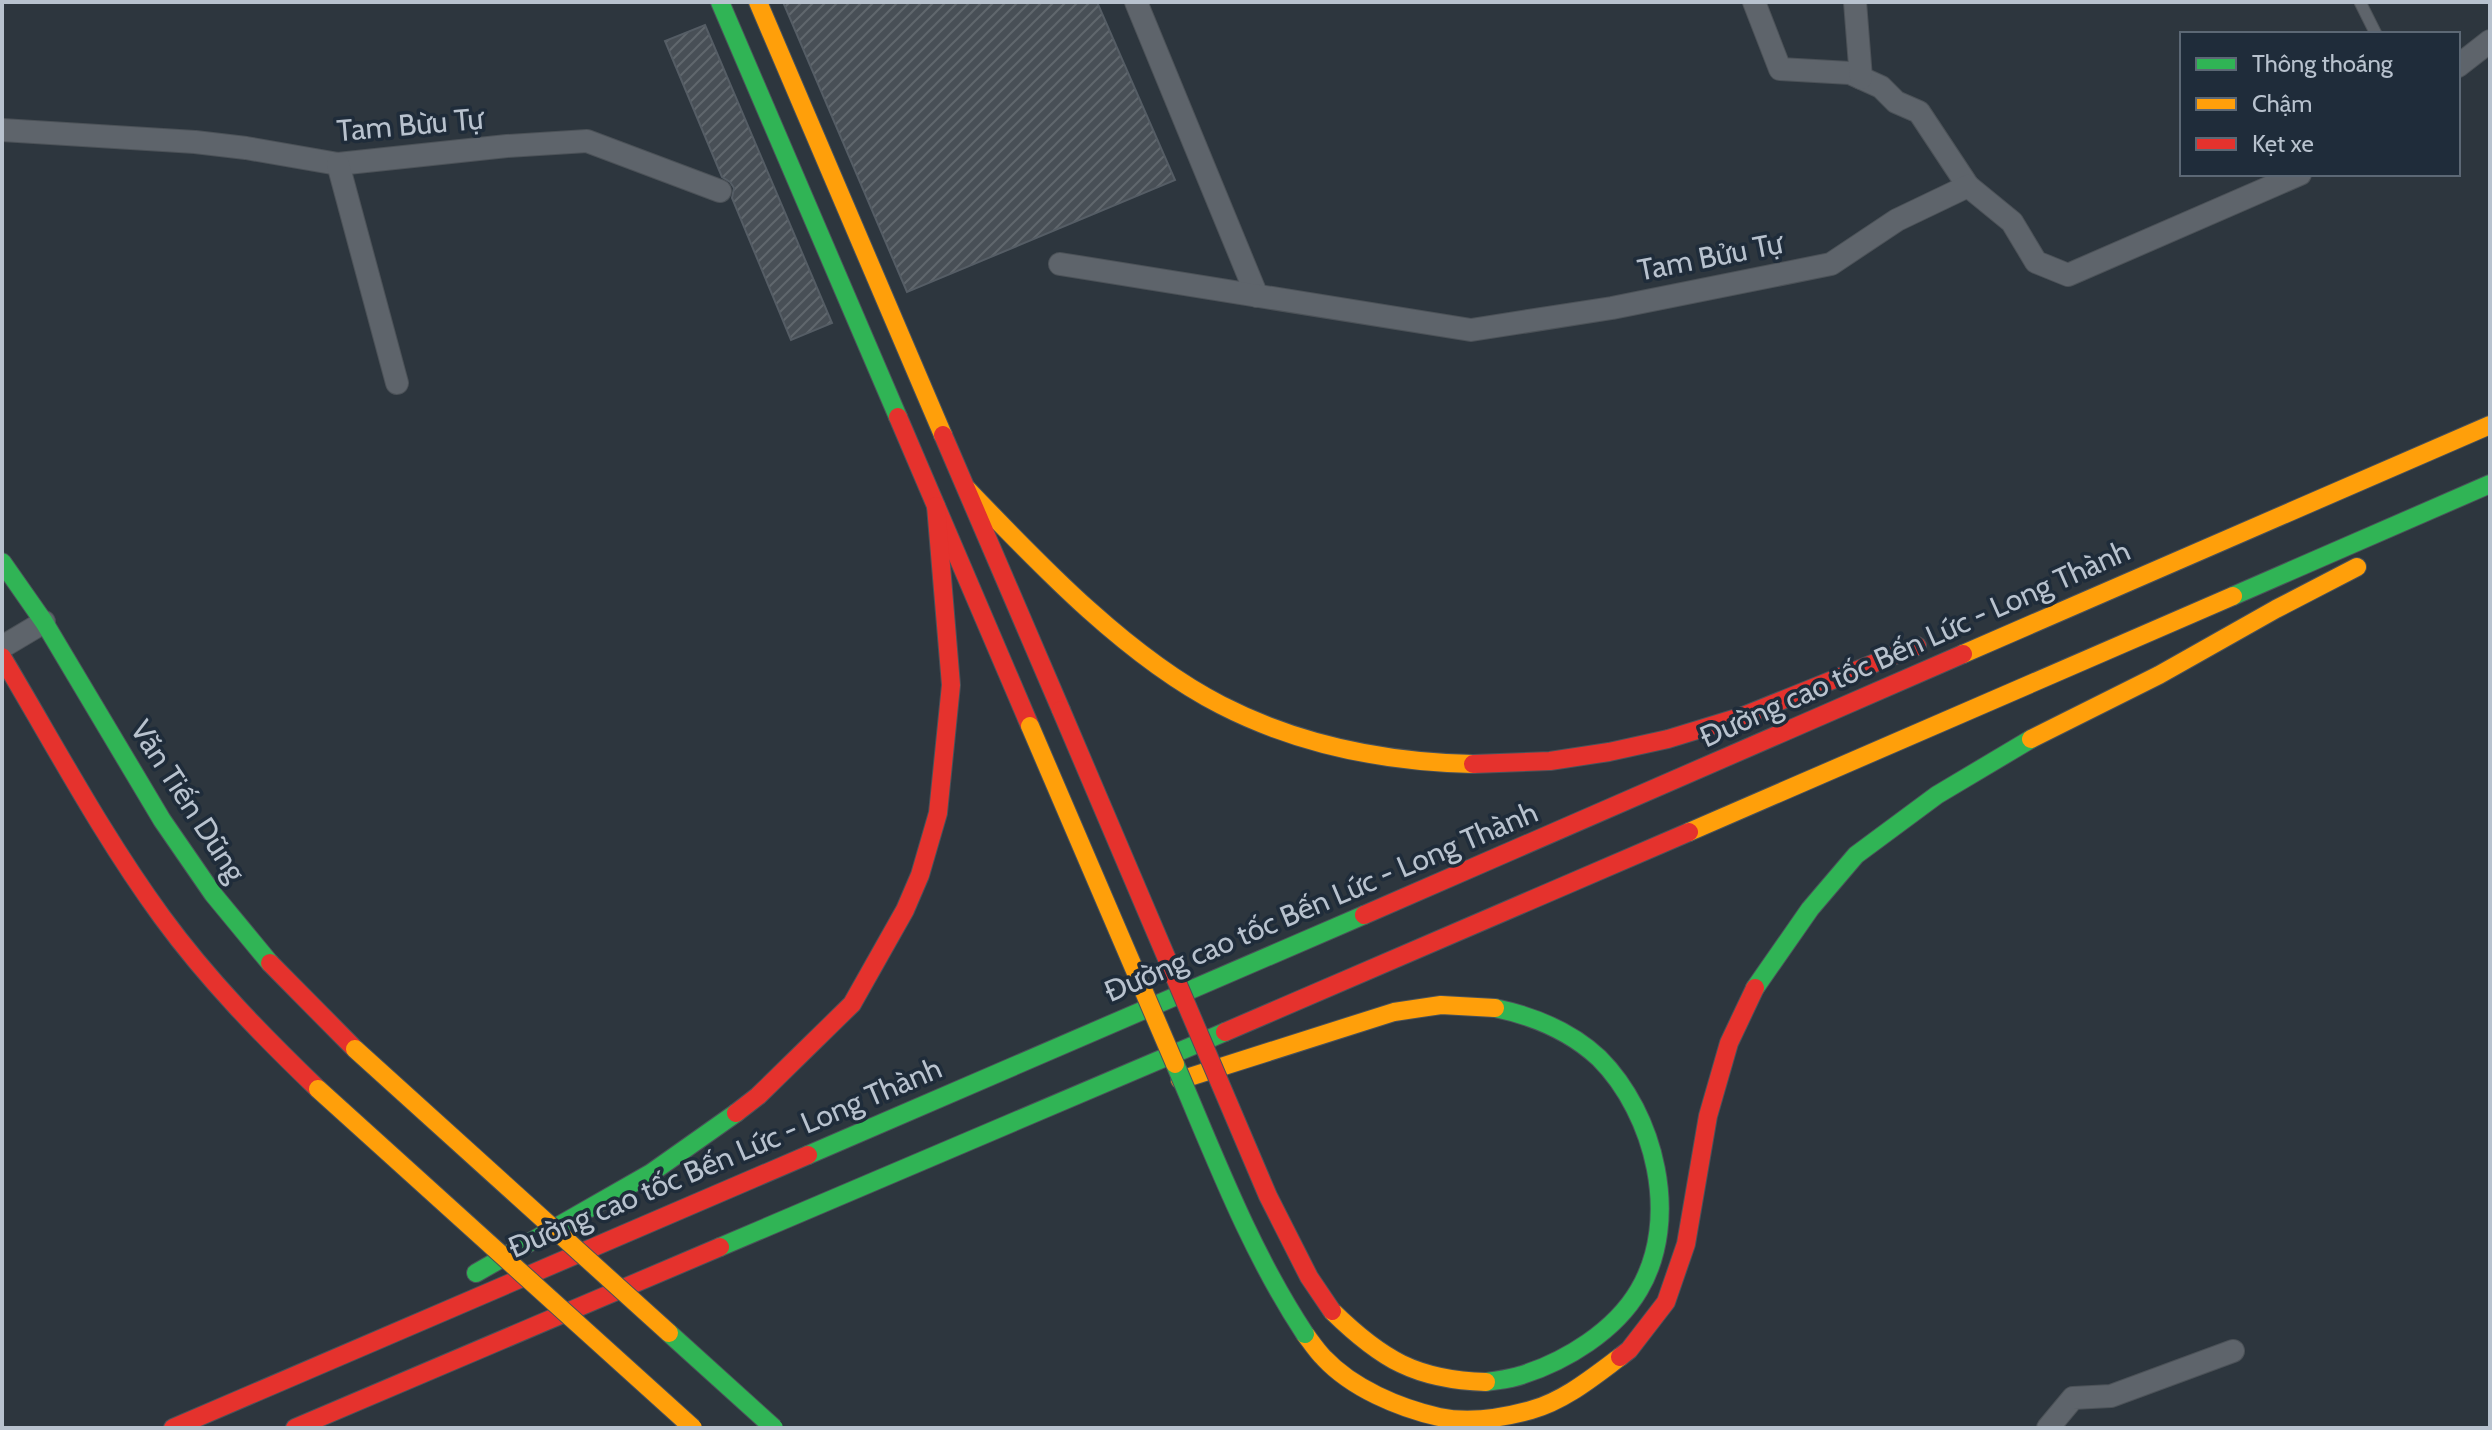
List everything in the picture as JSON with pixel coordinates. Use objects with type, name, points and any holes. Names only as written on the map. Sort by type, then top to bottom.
[{"type":"highway","points":[[720,2],[1236,1206],[1283,1301],[1305,1334],[1326,1360],[1359,1385],[1395,1403],[1440,1417],[1484,1419],[1533,1410],[1582,1386],[1629,1350],[1666,1302],[1686,1244],[1708,1116],[1729,1043],[1759,980],[1810,909],[1856,855],[1937,795],[2033,738],[2159,675],[2380,555]]},
{"type":"highway","points":[[758,2],[967,489],[1061,710],[1268,1196],[1309,1277],[1332,1311],[1353,1334],[1379,1354],[1410,1370],[1440,1380],[1476,1384],[1521,1377],[1566,1358],[1607,1327],[1642,1285],[1656,1250],[1661,1208],[1657,1166],[1643,1123],[1624,1089],[1601,1061],[1570,1036],[1524,1015],[1466,1005],[1412,1009],[1358,1021],[1277,1051],[1160,1084]]},
{"type":"highway","points":[[2142,556],[2490,422]]},
{"type":"highway","name":"Đường cao tốc Bến Lức - Long Thành","points":[[173,1428],[1426,888],[2490,422]]},
{"type":"highway","points":[[295,1428],[1433,944],[2490,484]]},
{"type":"highway","points":[[967,489],[1039,565],[1153,663],[1212,701],[1298,736],[1350,752],[1472,767],[1615,752],[1726,722],[1940,638]]},
{"type":"highway","points":[[2407,540],[2490,496]]},
{"type":"highway","points":[[224,1406],[456,1285],[651,1173],[717,1129],[758,1096],[852,1004],[910,898],[938,813],[951,685],[936,506]]},
{"type":"highway","name":"Văn Tiến Dũng","points":[[2,562],[44,622],[162,820],[213,894],[280,975],[355,1049],[774,1428]]},
{"type":"highway","points":[[2,657],[116,848],[170,927],[240,1012],[318,1089],[693,1428]]},
{"type":"highway","points":[[803,1213],[1102,1104]]},
{"type":"street","points":[[1136,2],[1257,296]]},
{"type":"street","points":[[1754,2],[1780,69],[1850,73],[1881,87],[1896,102],[1919,112],[1968,186],[2012,222],[2036,262],[2068,275],[2295,176]]},
{"type":"street","points":[[1855,2],[1861,78]]},
{"type":"street","points":[[2460,64],[2490,41]]},
{"type":"street","name":"Tam Bừu Tự","points":[[2,130],[195,142],[338,164],[587,141],[720,191]]},
{"type":"street","points":[[338,164],[397,383]]},
{"type":"street","name":"Tam Bửu Tự","points":[[1060,264],[1471,330],[1831,264],[1897,220],[1968,186]]},
{"type":"street","points":[[2,647],[44,622]]},
{"type":"street","points":[[2048,1428],[2073,1398],[2111,1396],[2233,1351]]},
{"type":"lane","points":[[2360,2],[2375,32]]},
{"type":"building","points":[[783,2],[1097,2],[1175,180],[907,292]]},
{"type":"building","points":[[705,25],[832,323],[791,340],[732,198],[734,188],[722,177],[665,41]]},
{"type":"traffic: fast","points":[[720,2],[898,417]]},
{"type":"traffic: fast","points":[[2233,596],[2490,484]]},
{"type":"traffic: fast","points":[[2,562],[44,622],[162,820],[213,894],[270,963]]},
{"type":"traffic: fast","points":[[1755,988],[1810,909],[1856,855],[1937,795],[2031,739]]},
{"type":"traffic: fast","points":[[808,1155],[1364,915]]},
{"type":"traffic: fast","points":[[1486,1382],[1518,1376],[1555,1362],[1588,1343],[1617,1319],[1639,1290],[1652,1262],[1660,1200],[1656,1168],[1647,1137],[1619,1081],[1599,1058],[1576,1040],[1523,1015],[1495,1008]]},
{"type":"traffic: fast","points":[[720,1247],[1225,1032]]},
{"type":"traffic: fast","points":[[1175,1064],[1250,1236],[1305,1334]]},
{"type":"traffic: fast","points":[[476,1273],[651,1173],[736,1113]]},
{"type":"traffic: fast","points":[[669,1333],[774,1428]]},
{"type":"traffic: slow","points":[[758,2],[943,435]]},
{"type":"traffic: slow","points":[[1963,654],[2490,425]]},
{"type":"traffic: slow","points":[[967,489],[1054,578],[1118,635],[1152,662],[1221,705],[1281,731],[1344,749],[1408,760],[1473,764]]},
{"type":"traffic: slow","points":[[2031,739],[2159,675],[2357,567]]},
{"type":"traffic: slow","points":[[1689,832],[2233,596]]},
{"type":"traffic: slow","points":[[1030,726],[1175,1064]]},
{"type":"traffic: slow","points":[[1180,1080],[1394,1012],[1441,1005],[1495,1008]]},
{"type":"traffic: slow","points":[[355,1049],[669,1333]]},
{"type":"traffic: slow","points":[[318,1089],[693,1428]]},
{"type":"traffic: slow","points":[[1332,1311],[1367,1342],[1401,1364],[1439,1377],[1486,1382]]},
{"type":"traffic: slow","points":[[1305,1334],[1321,1355],[1348,1379],[1408,1408],[1450,1419],[1497,1417],[1543,1406],[1578,1388],[1620,1357]]},
{"type":"traffic: jam","points":[[898,417],[1030,726]]},
{"type":"traffic: jam","points":[[943,435],[1061,710]]},
{"type":"traffic: jam","points":[[736,1113],[758,1096],[852,1004],[905,910],[920,875],[938,813],[951,685],[936,506]]},
{"type":"traffic: jam","points":[[1473,764],[1550,761],[1668,739],[1743,716],[1917,646]]},
{"type":"traffic: jam","points":[[1364,915],[1963,654]]},
{"type":"traffic: jam","points":[[2,657],[99,822],[162,917],[236,1006],[318,1089]]},
{"type":"traffic: jam","points":[[1061,710],[1268,1196],[1309,1277],[1332,1311]]},
{"type":"traffic: jam","points":[[1225,1032],[1689,832]]},
{"type":"traffic: jam","points":[[270,963],[355,1049]]},
{"type":"traffic: jam","points":[[1620,1357],[1629,1350],[1666,1302],[1686,1244],[1708,1116],[1729,1043],[1755,988]]},
{"type":"traffic: jam","points":[[173,1428],[808,1155]]},
{"type":"traffic: jam","points":[[295,1428],[720,1247]]}]
